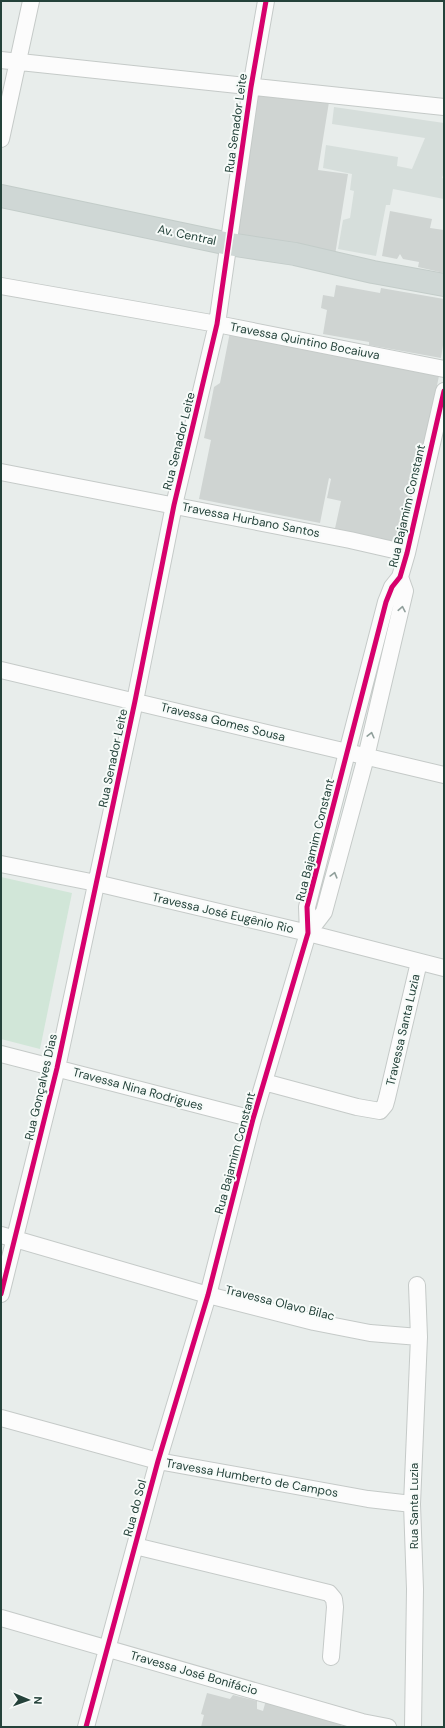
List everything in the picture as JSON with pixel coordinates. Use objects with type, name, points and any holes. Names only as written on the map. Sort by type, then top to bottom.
[{"type":"main road","name":"Av. Central","points":[[1,196],[229,244],[295,254],[373,272],[444,285]]},
{"type":"street","points":[[1,139],[31,1]]},
{"type":"street","name":"Rua Senador Leite","points":[[96,883],[136,701],[174,505],[217,324],[251,86],[266,1]]},
{"type":"street","points":[[1,60],[444,107]]},
{"type":"street","name":"Travessa Quintino Bocaiuva","points":[[1,286],[217,324],[444,369]]},
{"type":"street","name":"Rua Bajamim Constant","points":[[208,1295],[253,1119],[308,933],[307,907],[386,602],[392,587],[400,577],[407,553],[444,391]]},
{"type":"street","name":"Travessa Hurbano Santos","points":[[1,472],[350,540],[407,553]]},
{"type":"street","name":"Rua Bajamim Constant","points":[[308,933],[324,912],[366,757],[405,591],[400,577]]},
{"type":"street","name":"Travessa Gomes Sousa","points":[[1,670],[444,775]]},
{"type":"street","name":"Travessa José Eugênio Rio","points":[[1,864],[96,883],[308,933],[444,968]]},
{"type":"street","name":"Rua Gonçalves Dias","points":[[1,1294],[7,1237],[57,1068],[96,883]]},
{"type":"street","name":"Travessa Santa Luzia","points":[[264,1082],[373,1110],[380,1110],[385,1105],[387,1098],[419,962]]},
{"type":"street","name":"Travessa Nina Rodrigues","points":[[1,1054],[253,1119]]},
{"type":"street","name":"Travessa Olavo Bilac","points":[[7,1237],[208,1295],[349,1330],[419,1337]]},
{"type":"street","name":"Rua Santa Luzia","points":[[413,1727],[415,1589],[412,1504],[419,1337],[417,1286]]},
{"type":"street","name":"Rua do Sol","points":[[86,1727],[158,1461],[208,1295]]},
{"type":"street","name":"Travessa Humberto de Campos","points":[[1,1418],[158,1461],[368,1498],[412,1504]]},
{"type":"street","name":"Rua do Sol","points":[[135,1546],[329,1593],[334,1599],[335,1607],[331,1657]]},
{"type":"street","name":"Travessa José Bonifácio","points":[[1,1618],[107,1647],[354,1723],[362,1722],[388,1727]]},
{"type":"shaded area","points":[[334,107],[444,123],[444,172],[442,178],[444,179],[444,199],[393,189],[390,205],[386,205],[376,256],[338,249],[343,220],[350,218],[354,191],[350,190],[352,174],[323,168],[326,145],[398,157],[397,166],[412,169],[425,138],[332,124]]},
{"type":"green space","points":[[1,877],[72,893],[40,1049],[1,1039]]},
{"type":"building","points":[[255,91],[329,102],[318,170],[348,174],[335,255],[232,239]]},
{"type":"building","points":[[390,211],[432,219],[430,228],[444,230],[444,273],[418,267],[419,262],[403,259],[400,254],[397,259],[382,256]]},
{"type":"building","points":[[336,285],[380,293],[381,288],[444,299],[444,339],[441,358],[369,345],[369,342],[323,334],[327,310],[321,308],[323,295],[334,297]]},
{"type":"building","points":[[230,332],[439,376],[403,548],[334,533],[341,501],[327,498],[331,479],[329,478],[320,523],[199,499],[211,440],[204,438],[214,387],[220,383]]},
{"type":"building","points":[[207,1693],[230,1699],[233,1695],[257,1701],[257,1709],[263,1711],[266,1700],[343,1719],[341,1727],[201,1727],[204,1715],[201,1714]]},
{"type":"cycle path","points":[[1,1294],[57,1068],[135,701],[174,505],[217,324],[251,87],[266,1]]},
{"type":"cycle path","points":[[86,1727],[158,1461],[208,1295],[253,1119],[308,933],[307,907],[386,602],[392,587],[400,577],[407,553],[444,391]]}]
